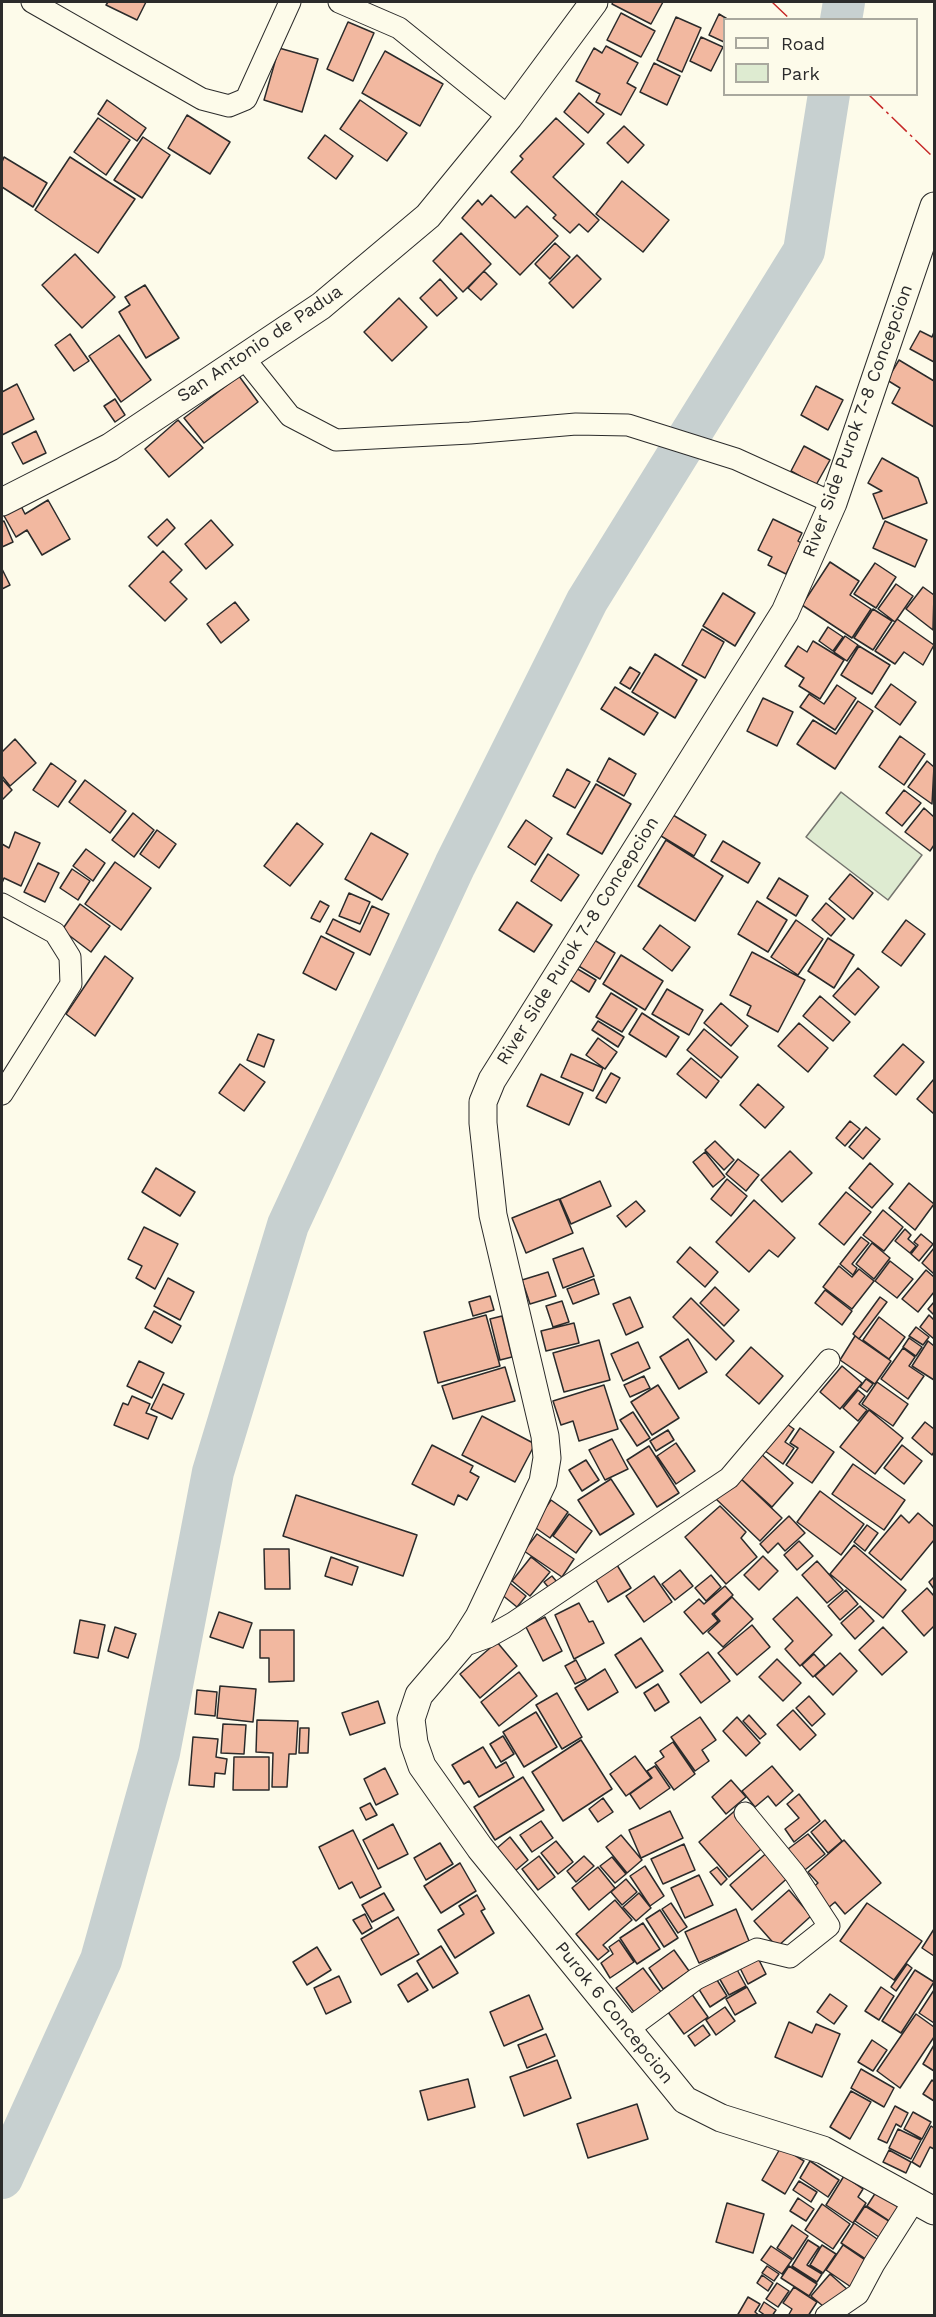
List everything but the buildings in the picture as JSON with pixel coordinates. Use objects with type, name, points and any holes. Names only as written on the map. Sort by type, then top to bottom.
[{"type":"street","points":[[32,2],[202,99],[229,106],[246,99],[290,2]]},
{"type":"street","points":[[339,2],[399,28],[509,117]]},
{"type":"street","name":"San Antonio de Padua","points":[[2,502],[110,447],[321,306],[428,216],[509,117],[594,2]]},
{"type":"street","name":"River Side Purok 7-8 Concepcion","points":[[419,1695],[460,1647],[478,1617],[543,1482],[547,1458],[545,1437],[493,1215],[483,1102],[492,1080],[785,612],[833,503],[934,206]]},
{"type":"street","points":[[243,357],[290,416],[336,440],[576,424],[628,425],[736,459],[833,503]]},
{"type":"street","points":[[2,904],[55,933],[70,957],[71,984],[2,1094]]},
{"type":"street","points":[[460,1647],[488,1637],[513,1623],[729,1478],[830,1360]]},
{"type":"street","name":"Purok 6 Concepcion","points":[[419,1695],[411,1719],[414,1743],[422,1766],[480,1848],[686,2100],[721,2118],[823,2150],[924,2206]]},
{"type":"street","points":[[627,2030],[696,1979],[757,1949],[790,1957],[829,1926],[795,1874],[745,1813]]},
{"type":"street","points":[[826,2316],[858,2294],[874,2264],[924,2206]]},
{"type":"green space","points":[[841,792],[922,855],[888,900],[806,837]]},
{"type":"waterway","points":[[841,18],[844,2]]},
{"type":"waterway","points":[[2,2178],[101,1960],[159,1753],[213,1472],[288,1225],[455,865],[587,601],[804,251],[829,96]]},
{"type":"power","points":[[772,2],[789,18]]},
{"type":"power","points":[[870,96],[934,158]]}]
